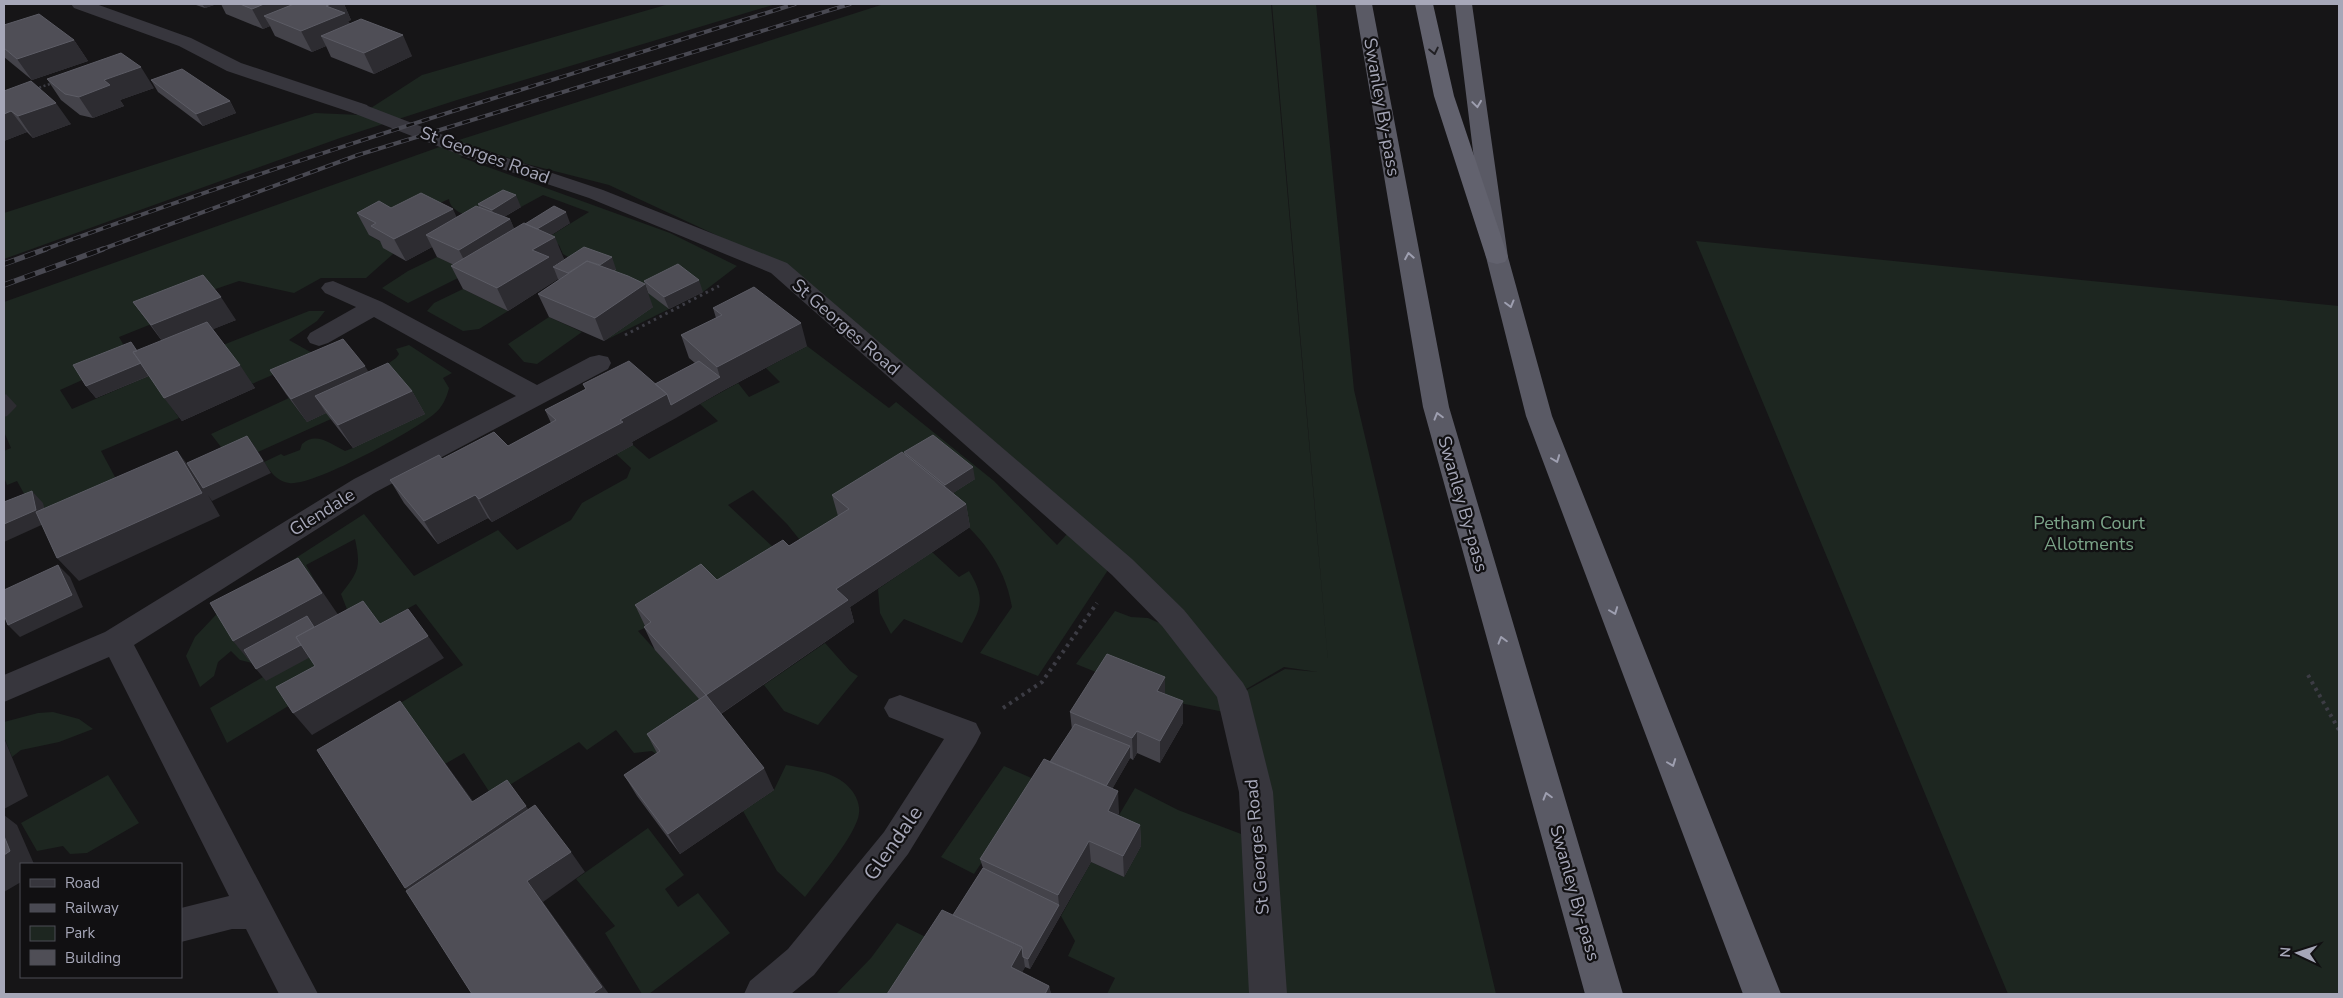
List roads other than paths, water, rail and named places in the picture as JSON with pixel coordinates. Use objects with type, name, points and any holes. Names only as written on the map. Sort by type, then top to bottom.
[{"type":"highway","name":"Swanley By-pass","points":[[1363,4],[1436,407],[1604,994]]},
{"type":"highway","points":[[1424,4],[1444,96],[1497,257],[1539,416],[1762,994]]},
{"type":"highway","points":[[1463,4],[1497,257]]},
{"type":"street","name":"St Georges Road","points":[[80,4],[185,42],[234,68],[360,109],[470,152],[596,194],[779,268],[1122,567],[1173,618],[1232,692],[1256,792],[1268,994]]},
{"type":"street","points":[[333,288],[374,307],[537,396]]},
{"type":"street","points":[[319,338],[374,307]]},
{"type":"street","name":"Glendale","points":[[4,689],[116,641],[364,486],[599,363]]},
{"type":"street","points":[[116,641],[299,994]]},
{"type":"street","name":"Glendale","points":[[763,994],[801,962],[896,844],[965,733],[900,708]]},
{"type":"street","points":[[182,925],[232,912],[255,912]]},
{"type":"railway","points":[[43,250],[323,153],[795,4]]},
{"type":"railway","points":[[100,250],[358,155],[850,4]]},
{"type":"railway","points":[[4,264],[46,249]]},
{"type":"railway","points":[[4,285],[103,249]]},
{"type":"park label","name":"Petham Court Allotments","points":[[2089,533]]}]
